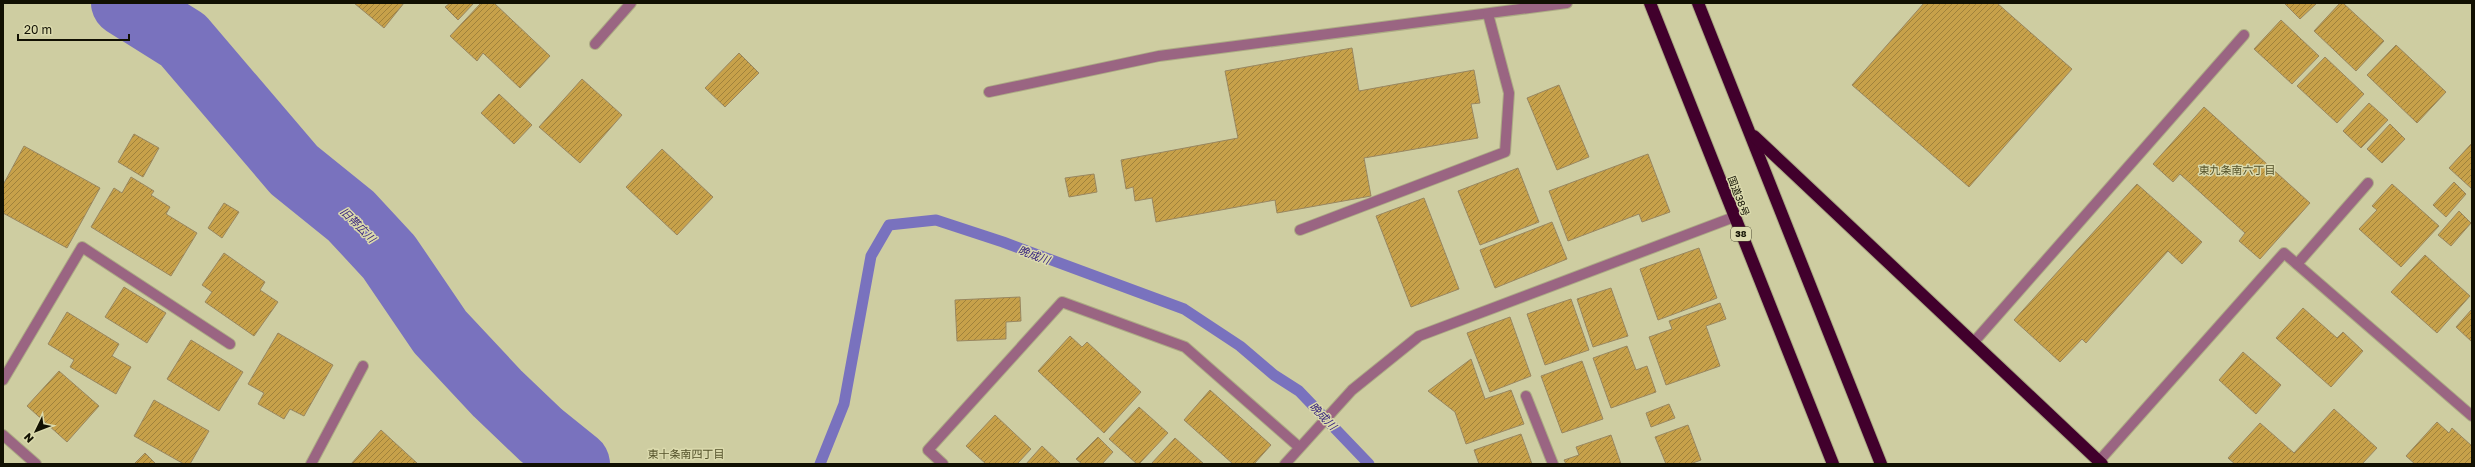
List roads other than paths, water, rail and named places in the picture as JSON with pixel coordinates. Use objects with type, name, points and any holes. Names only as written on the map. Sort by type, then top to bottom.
[{"type":"highway","name":"国道38号","points":[[1650,3],[1833,464]]},
{"type":"highway","points":[[1698,3],[1881,464]]},
{"type":"highway","points":[[1751,134],[2100,462]]},
{"type":"street","points":[[595,44],[631,3]]},
{"type":"street","points":[[989,92],[1159,56],[1567,3]]},
{"type":"street","points":[[1300,230],[1505,152],[1509,93],[1488,14]]},
{"type":"street","points":[[1973,343],[2244,35]]},
{"type":"street","points":[[2297,264],[2368,183]]},
{"type":"street","points":[[1285,464],[1352,390],[1419,336],[1734,217]]},
{"type":"street","points":[[3,380],[82,247],[230,344]]},
{"type":"street","points":[[2100,462],[2284,253],[2472,416]]},
{"type":"street","points":[[943,464],[928,450],[1062,302],[1186,347],[1299,447]]},
{"type":"street","points":[[311,464],[363,366]]},
{"type":"street","points":[[1526,396],[1553,464]]},
{"type":"street","points":[[3,435],[36,464]]},
{"type":"waterway","name":"旧帯広川","points":[[124,3],[183,40],[294,170],[351,216],[389,257],[440,332],[497,393],[541,435],[577,464]]},
{"type":"waterway","name":"晩成川","points":[[820,464],[844,404],[871,256],[889,225],[936,220],[1003,242],[1184,309],[1240,346],[1274,375],[1299,391],[1369,464]]},
{"type":"district","name":"東九条南六丁目","points":[[2237,170]]},
{"type":"district","name":"東十条南四丁目","points":[[686,454]]}]
